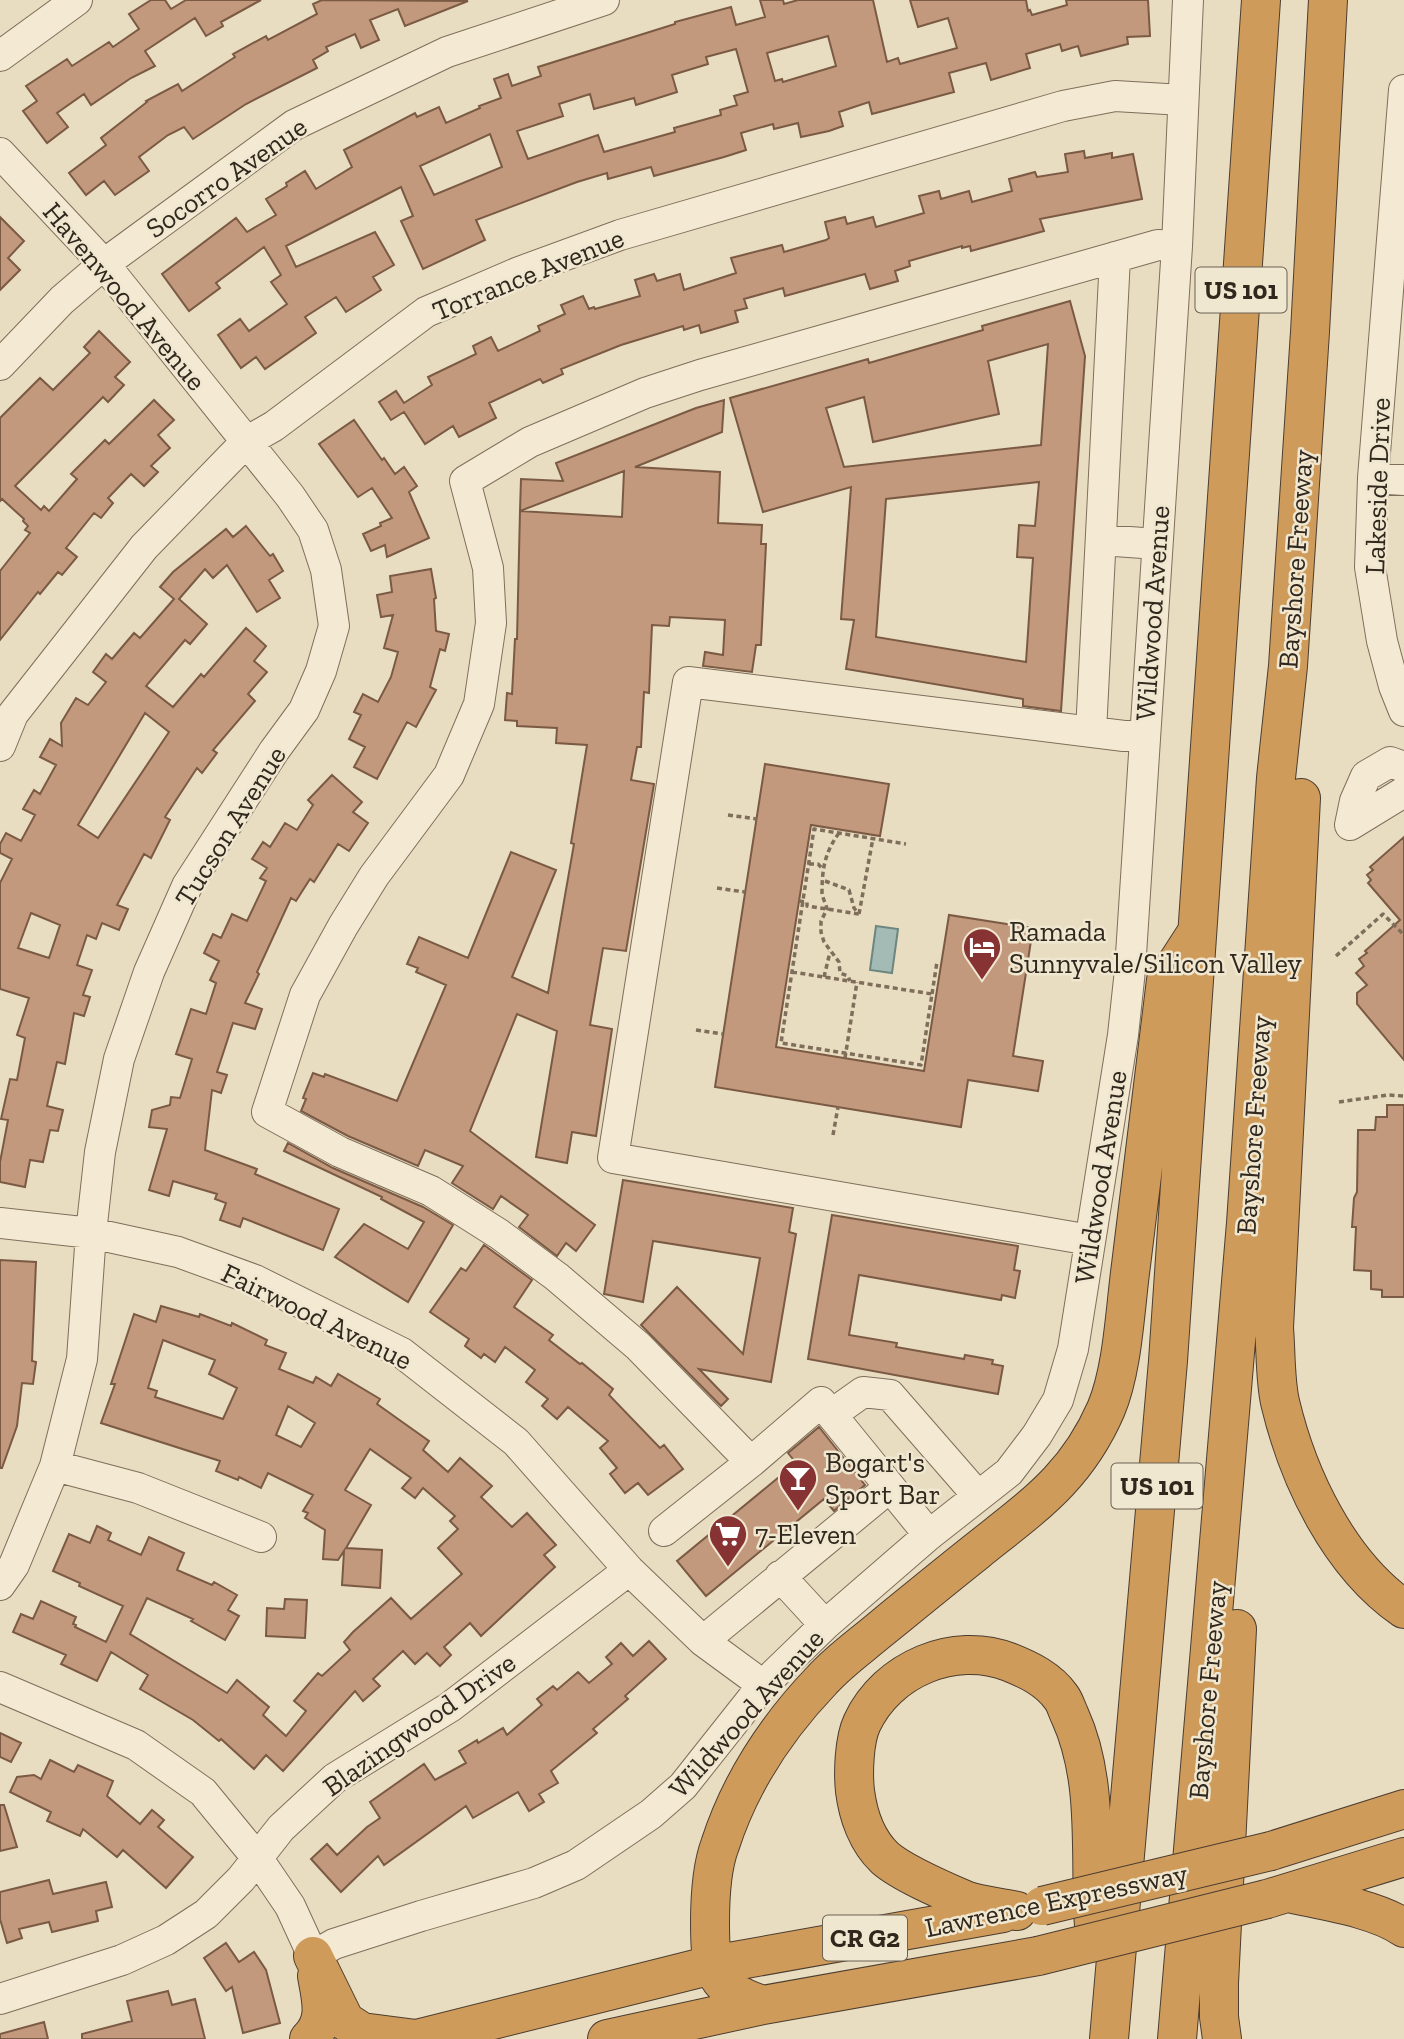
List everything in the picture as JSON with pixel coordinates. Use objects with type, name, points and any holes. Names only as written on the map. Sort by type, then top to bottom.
[{"type":"highway","name":"US 101","points":[[1109,2039],[1168,1361],[1261,0]]},
{"type":"highway","name":"Bayshore Freeway","points":[[1177,2039],[1234,1375],[1276,778],[1288,666],[1328,0]]},
{"type":"highway","points":[[1288,666],[1302,778],[1274,1328],[1279,1400],[1298,1463],[1323,1515],[1342,1545],[1374,1583],[1404,1609]]},
{"type":"highway","points":[[763,2005],[737,1997],[720,1980],[712,1965],[710,1908],[719,1847],[742,1791],[780,1730],[823,1678],[1051,1492],[1073,1467],[1106,1410],[1114,1386],[1125,1314],[1166,980],[1197,932]]},
{"type":"highway","points":[[1222,2039],[1219,1983],[1240,1589],[1234,1375]]},
{"type":"highway","points":[[1030,1909],[967,1900],[912,1874],[886,1858],[862,1824],[853,1772],[861,1724],[887,1688],[920,1665],[959,1654],[995,1657],[1035,1672],[1061,1697],[1075,1728],[1085,1762],[1090,1803],[1093,1913],[1103,2039]]},
{"type":"highway","name":"Lawrence Expressway","points":[[416,2039],[712,1965],[1030,1909],[1271,1851],[1404,1809]]},
{"type":"highway","name":"Lawrence Expressway","points":[[607,2039],[763,2005],[1038,1956],[1278,1896],[1404,1857]]},
{"type":"highway","points":[[1278,1896],[1340,1904],[1395,1922],[1404,1928]]},
{"type":"highway","points":[[309,2039],[317,2031],[323,2012],[313,1956]]},
{"type":"highway","points":[[313,1956],[345,2021],[362,2032],[416,2039]]},
{"type":"street","points":[[0,56],[77,0]]},
{"type":"street","name":"Socorro Avenue","points":[[0,365],[62,300],[104,264],[294,125],[447,52],[604,0]]},
{"type":"street","name":"Wildwood Avenue","points":[[313,1956],[334,1944],[534,1883],[576,1865],[652,1814],[683,1786],[763,1685],[825,1625],[929,1535],[1009,1472],[1037,1435],[1058,1400],[1073,1349],[1123,1035],[1130,970],[1134,735],[1157,544],[1177,246],[1188,0]]},
{"type":"street","name":"Lakeside Drive","points":[[1404,90],[1373,478],[1370,567],[1375,604],[1394,686],[1404,711]]},
{"type":"street","name":"Torrance Avenue","points":[[0,746],[13,714],[144,547],[246,442],[274,426],[426,312],[519,272],[620,236],[1063,106],[1115,96],[1183,100]]},
{"type":"street","name":"Havenwood Avenue","points":[[0,152],[104,264],[246,442]]},
{"type":"street","points":[[751,1462],[638,1346],[558,1277],[499,1234],[431,1191],[340,1152],[267,1112],[305,995],[374,876],[449,775],[479,704],[491,623],[488,568],[465,481],[530,442],[645,393],[1157,245],[1177,246]]},
{"type":"street","points":[[1091,732],[1115,257]]},
{"type":"street","name":"Tucson Avenue","points":[[0,1585],[14,1565],[55,1466],[82,1359],[100,1152],[119,1059],[149,972],[187,886],[274,751],[304,710],[321,671],[334,626],[326,570],[313,530],[290,496],[246,442]]},
{"type":"street","points":[[1373,478],[1404,480]]},
{"type":"street","points":[[1101,540],[1157,544]]},
{"type":"street","points":[[1090,1240],[613,1158],[688,682],[1134,735]]},
{"type":"street","points":[[1379,797],[1404,770]]},
{"type":"street","name":"Fairwood Avenue","points":[[0,1223],[91,1233],[178,1252],[256,1280],[402,1353],[516,1441],[629,1570],[703,1641],[763,1685]]},
{"type":"street","points":[[832,1414],[863,1392],[890,1395],[978,1496]]},
{"type":"street","points":[[664,1531],[821,1402],[929,1535]]},
{"type":"street","points":[[55,1466],[138,1488],[261,1537]]},
{"type":"street","points":[[703,1641],[890,1487]]},
{"type":"street","name":"Blazingwood Drive","points":[[0,1999],[122,1960],[166,1940],[206,1914],[258,1858],[281,1828],[335,1778],[450,1707],[629,1570]]},
{"type":"street","points":[[780,1576],[825,1625]]},
{"type":"street","points":[[0,1687],[136,1745],[203,1792],[258,1858],[290,1906],[313,1956]]},
{"type":"path","points":[[727,815],[757,820]]},
{"type":"path","points":[[906,844],[812,829],[809,864],[779,1042],[846,1055],[921,1065],[937,962]]},
{"type":"path","points":[[822,868],[827,862],[828,849],[839,833]]},
{"type":"path","points":[[859,914],[873,838]]},
{"type":"path","points":[[809,864],[818,864],[822,868],[822,897],[827,909],[821,921],[821,932],[830,952],[838,959],[840,973],[848,976],[850,981]]},
{"type":"path","points":[[824,880],[849,890],[854,908],[859,914]]},
{"type":"path","points":[[717,888],[745,892]]},
{"type":"path","points":[[801,901],[807,902],[807,906],[859,914]]},
{"type":"path","points":[[1336,956],[1383,914],[1404,935]]},
{"type":"path","points":[[824,977],[830,952]]},
{"type":"path","points":[[792,972],[932,994]]},
{"type":"path","points":[[846,1055],[857,982]]},
{"type":"path","points":[[696,1030],[723,1034]]},
{"type":"path","points":[[1339,1102],[1388,1095],[1404,1097]]},
{"type":"path","points":[[833,1135],[838,1107]]},
{"type":"water","points":[[876,926],[898,929],[892,973],[870,970]]},
{"type":"building","points":[[151,0],[165,0],[171,9],[186,0],[261,0],[221,22],[223,26],[206,36],[195,18],[145,51],[155,66],[131,78],[91,105],[84,94],[57,113],[68,127],[47,143],[23,111],[37,101],[26,86],[67,59],[72,66],[109,42],[113,47],[139,29],[129,14]]},
{"type":"building","points":[[322,0],[468,1],[405,26],[398,9],[370,20],[379,40],[361,48],[355,34],[326,47],[328,51],[313,60],[317,68],[246,104],[193,139],[184,127],[168,135],[139,157],[149,171],[115,195],[104,181],[86,195],[69,173],[106,145],[101,138],[146,101],[178,84],[182,91],[235,57],[233,54],[266,36],[268,40],[317,14],[313,4]]},
{"type":"building","points":[[760,0],[783,0],[784,4],[798,0],[873,0],[887,62],[898,58],[900,64],[957,48],[948,18],[918,27],[910,0],[1026,0],[1028,11],[1030,10],[1032,15],[1067,5],[1066,0],[1148,0],[1150,36],[1127,37],[1128,44],[1081,56],[1078,46],[1062,51],[1060,44],[1026,54],[1030,68],[991,80],[986,63],[949,73],[954,92],[872,114],[869,102],[839,112],[843,126],[829,131],[801,137],[798,123],[774,129],[773,124],[741,133],[746,150],[724,157],[654,176],[651,167],[608,179],[607,173],[577,182],[476,220],[485,240],[423,269],[401,221],[413,216],[401,187],[286,246],[296,267],[375,232],[394,265],[373,277],[381,290],[346,312],[336,297],[305,317],[316,333],[265,369],[256,357],[241,368],[218,335],[240,319],[249,331],[287,304],[271,282],[281,275],[264,247],[216,283],[220,288],[189,311],[162,274],[236,218],[247,232],[276,215],[266,199],[305,171],[316,189],[352,167],[344,150],[415,113],[417,117],[439,107],[446,123],[501,98],[494,79],[508,74],[512,86],[541,76],[538,67],[675,22],[731,7],[736,25],[765,17]],"holes":[[[828,36],[836,66],[783,82],[782,79],[775,81],[767,53]],[[736,49],[748,92],[734,96],[737,105],[720,110],[721,115],[674,128],[675,132],[604,152],[598,135],[528,159],[517,131],[563,116],[559,104],[590,94],[594,109],[634,98],[636,105],[677,92],[672,75],[708,64],[706,57]],[[490,134],[502,167],[434,195],[420,166]]]},
{"type":"building","points":[[1084,151],[1085,158],[1112,153],[1112,158],[1133,154],[1142,199],[1040,219],[1044,231],[971,251],[970,246],[962,246],[909,261],[910,266],[895,271],[898,281],[870,289],[865,274],[785,296],[783,288],[744,299],[747,308],[735,311],[738,322],[701,333],[699,325],[684,330],[683,326],[621,345],[561,369],[563,374],[543,383],[540,379],[489,403],[496,418],[459,437],[453,426],[425,444],[404,412],[391,420],[379,402],[396,391],[404,403],[432,385],[428,377],[476,354],[473,346],[491,337],[498,351],[540,331],[538,326],[565,314],[561,305],[583,296],[589,309],[595,309],[640,296],[635,280],[654,274],[657,281],[680,274],[684,290],[736,273],[731,258],[782,245],[784,252],[826,240],[829,238],[825,222],[845,217],[847,224],[873,217],[876,227],[924,213],[919,196],[939,191],[941,199],[969,191],[972,202],[1012,191],[1009,179],[1035,172],[1037,177],[1068,172],[1065,154]]},
{"type":"building","points":[[0,217],[24,241],[8,258],[20,270],[0,290]]},
{"type":"building","points":[[1070,301],[1085,356],[1061,711],[1023,706],[1023,699],[846,669],[854,620],[841,619],[851,487],[763,512],[730,398],[868,359],[869,363],[983,330],[982,326]],"holes":[[[1048,344],[1041,445],[844,467],[826,408],[864,397],[873,442],[999,414],[988,361]],[[1039,482],[1035,526],[1019,525],[1017,557],[1033,558],[1026,662],[876,637],[886,499]]]},
{"type":"building","points":[[99,331],[130,362],[115,377],[124,385],[108,402],[103,397],[15,486],[41,510],[44,506],[49,511],[77,479],[71,474],[105,440],[109,444],[154,400],[174,420],[158,435],[170,448],[151,466],[158,472],[144,486],[131,474],[108,498],[113,503],[101,518],[94,513],[66,548],[77,557],[62,575],[58,572],[40,594],[38,592],[0,640],[0,571],[30,533],[25,530],[28,526],[24,519],[2,499],[0,501],[0,418],[40,378],[53,390],[90,353],[84,347]]},
{"type":"building","points":[[724,400],[722,432],[635,467],[720,472],[718,523],[762,525],[761,544],[766,544],[761,645],[756,645],[752,672],[703,666],[705,652],[723,655],[725,620],[670,617],[669,626],[652,625],[649,693],[644,692],[641,747],[637,747],[631,780],[654,784],[626,951],[603,948],[590,1025],[612,1029],[596,1136],[572,1132],[567,1163],[536,1157],[557,1031],[517,1014],[470,1131],[595,1225],[576,1251],[566,1243],[557,1256],[519,1227],[528,1215],[501,1196],[493,1209],[452,1183],[463,1166],[425,1150],[418,1166],[348,1136],[301,1111],[313,1073],[324,1077],[325,1074],[397,1101],[446,985],[416,972],[418,968],[407,964],[419,937],[468,958],[511,852],[556,870],[512,977],[548,993],[574,844],[571,843],[587,745],[556,743],[557,728],[517,726],[517,721],[505,720],[507,693],[512,694],[517,639],[520,511],[521,479],[563,481],[556,463],[696,408]],"holes":[[[624,471],[622,517],[520,511]]]},
{"type":"building","points":[[354,420],[395,474],[404,467],[417,486],[409,492],[429,538],[387,557],[385,545],[371,551],[363,534],[392,518],[372,488],[358,497],[319,444]]},
{"type":"building","points":[[246,526],[270,556],[273,554],[283,571],[269,580],[280,598],[257,612],[227,565],[213,578],[205,569],[179,599],[207,624],[190,644],[185,640],[146,686],[173,707],[201,674],[204,677],[246,628],[266,646],[254,661],[267,672],[248,694],[255,701],[213,750],[217,753],[202,773],[197,768],[165,817],[170,820],[151,858],[144,854],[117,905],[128,909],[119,930],[102,923],[96,939],[87,935],[77,965],[92,970],[83,995],[90,997],[84,1016],[74,1013],[65,1064],[57,1062],[47,1106],[63,1110],[58,1131],[50,1130],[43,1162],[30,1160],[25,1187],[0,1182],[0,1162],[8,1120],[1,1119],[10,1079],[17,1080],[25,1038],[17,1035],[29,998],[0,989],[0,883],[12,859],[0,853],[0,844],[6,833],[21,841],[35,815],[23,809],[34,790],[40,794],[56,765],[40,757],[50,739],[62,746],[61,723],[76,698],[88,705],[106,682],[93,672],[106,654],[112,659],[134,633],[140,638],[174,599],[160,587],[173,572],[226,529],[233,537]],"holes":[[[145,713],[169,732],[98,838],[78,825]],[[31,913],[60,925],[49,958],[18,948]]]},
{"type":"building","points":[[431,569],[436,598],[436,631],[449,634],[445,651],[440,649],[430,687],[436,690],[416,727],[407,722],[377,779],[354,767],[365,747],[349,739],[361,715],[354,712],[363,694],[378,702],[391,677],[398,652],[384,648],[393,615],[381,617],[377,595],[392,592],[390,576]]},
{"type":"building","name":"Ramada Sunnyvale/Silicon Valley","points":[[765,764],[889,784],[880,836],[811,825],[776,1047],[924,1071],[949,915],[1033,928],[1013,1056],[1043,1061],[1038,1091],[968,1080],[961,1127],[715,1087]]},
{"type":"building","points":[[332,775],[362,802],[353,812],[368,823],[349,851],[338,844],[314,882],[310,879],[296,901],[291,898],[245,1003],[262,1009],[255,1029],[233,1023],[217,1072],[227,1075],[221,1093],[212,1090],[205,1150],[257,1169],[255,1174],[339,1209],[323,1250],[243,1218],[240,1227],[220,1220],[226,1203],[215,1199],[217,1194],[173,1181],[169,1196],[149,1190],[167,1129],[149,1127],[152,1110],[170,1105],[171,1097],[180,1098],[192,1059],[176,1054],[191,1009],[206,1014],[216,983],[210,980],[219,961],[204,953],[213,934],[221,938],[232,914],[247,921],[266,881],[260,878],[267,868],[252,859],[263,842],[270,847],[285,823],[297,830],[313,805],[308,800]]},
{"type":"building","points":[[1404,837],[1404,1060],[1357,1004],[1357,993],[1367,985],[1356,973],[1364,966],[1359,959],[1367,953],[1365,951],[1400,920],[1368,883],[1371,880],[1367,875],[1373,870],[1370,867]]},
{"type":"building","points":[[1387,1105],[1404,1105],[1404,1297],[1382,1297],[1382,1290],[1371,1289],[1371,1271],[1354,1270],[1356,1227],[1352,1227],[1354,1198],[1357,1192],[1358,1130],[1375,1130],[1376,1117],[1387,1117]]},
{"type":"building","points":[[288,1143],[333,1168],[423,1207],[453,1225],[408,1302],[335,1257],[364,1224],[408,1249],[424,1222],[381,1199],[382,1197],[284,1151]]},
{"type":"building","points":[[623,1180],[793,1208],[789,1232],[796,1234],[771,1382],[699,1369],[728,1399],[721,1406],[641,1325],[677,1287],[743,1354],[760,1258],[653,1241],[643,1302],[604,1294]]},
{"type":"building","points":[[832,1215],[1018,1246],[1014,1270],[1020,1271],[1015,1298],[1002,1295],[1001,1300],[859,1275],[849,1335],[897,1343],[896,1347],[964,1359],[965,1355],[993,1360],[992,1364],[1003,1366],[998,1394],[808,1359]]},
{"type":"building","points":[[484,1245],[532,1280],[514,1307],[553,1335],[549,1340],[613,1389],[609,1395],[660,1448],[664,1445],[683,1469],[648,1495],[638,1483],[625,1493],[610,1474],[617,1468],[600,1448],[608,1441],[568,1407],[557,1419],[542,1406],[548,1399],[526,1382],[535,1370],[505,1347],[495,1362],[484,1354],[481,1358],[465,1346],[469,1339],[430,1312],[461,1268],[466,1271]]},
{"type":"building","points":[[0,1260],[36,1262],[32,1361],[36,1362],[33,1384],[22,1383],[17,1426],[2,1468],[0,1468]]},
{"type":"building","points":[[161,1306],[199,1317],[200,1314],[231,1326],[232,1323],[267,1340],[265,1345],[286,1353],[279,1369],[313,1383],[316,1377],[331,1386],[338,1374],[380,1399],[377,1404],[429,1441],[423,1450],[448,1472],[460,1458],[492,1486],[481,1497],[512,1527],[527,1513],[556,1545],[544,1555],[555,1567],[481,1636],[470,1623],[444,1647],[451,1655],[440,1666],[427,1653],[415,1664],[403,1651],[373,1679],[380,1686],[363,1701],[355,1691],[283,1771],[266,1755],[254,1769],[221,1739],[219,1741],[193,1720],[140,1689],[148,1675],[111,1652],[97,1681],[61,1664],[66,1655],[13,1632],[21,1614],[33,1619],[41,1601],[76,1617],[73,1624],[75,1627],[106,1642],[123,1606],[53,1571],[69,1534],[90,1543],[97,1526],[111,1533],[108,1540],[141,1555],[149,1537],[184,1553],[177,1570],[212,1585],[214,1582],[237,1595],[228,1610],[239,1616],[225,1640],[191,1621],[193,1619],[147,1598],[130,1634],[227,1693],[237,1680],[269,1707],[263,1715],[286,1736],[306,1711],[294,1701],[318,1673],[322,1676],[350,1650],[344,1642],[353,1632],[391,1598],[411,1619],[462,1574],[438,1548],[458,1529],[450,1521],[455,1516],[423,1488],[415,1498],[402,1488],[411,1478],[370,1449],[345,1490],[371,1505],[346,1548],[382,1550],[380,1588],[342,1585],[344,1551],[338,1560],[323,1559],[325,1530],[305,1518],[308,1513],[303,1511],[313,1495],[268,1473],[261,1488],[239,1477],[238,1480],[216,1471],[220,1461],[101,1423],[134,1314],[156,1322]],"holes":[[[163,1340],[215,1360],[209,1374],[237,1388],[223,1419],[155,1397],[157,1391],[148,1388]],[[288,1406],[315,1423],[301,1447],[276,1435]]]},
{"type":"building","points":[[819,1427],[865,1485],[834,1511],[824,1499],[706,1596],[677,1561],[796,1463],[788,1453]]},
{"type":"building","points":[[285,1599],[307,1600],[305,1638],[266,1636],[267,1608],[284,1609]]},
{"type":"building","points":[[649,1641],[666,1659],[625,1696],[628,1699],[593,1729],[597,1733],[551,1771],[558,1783],[539,1794],[544,1802],[529,1811],[518,1792],[473,1818],[466,1806],[384,1865],[378,1856],[341,1892],[311,1859],[327,1844],[337,1855],[380,1818],[370,1802],[424,1764],[435,1780],[466,1763],[459,1751],[503,1728],[507,1735],[542,1705],[537,1699],[553,1686],[557,1690],[578,1672],[589,1683],[612,1664],[606,1657],[621,1643],[633,1656]]},
{"type":"building","points":[[0,1733],[21,1743],[11,1762],[0,1757]]},
{"type":"building","points":[[50,1760],[74,1772],[78,1765],[113,1781],[107,1796],[140,1824],[152,1810],[164,1820],[158,1827],[193,1857],[166,1888],[123,1850],[117,1857],[83,1829],[80,1836],[47,1821],[51,1812],[10,1792],[17,1777],[34,1775],[41,1779]]},
{"type":"building","points":[[0,1805],[4,1805],[17,1847],[0,1851]]},
{"type":"building","points":[[49,1880],[53,1894],[106,1882],[112,1907],[96,1911],[98,1921],[52,1932],[49,1922],[19,1929],[22,1938],[7,1943],[0,1919],[0,1892]]},
{"type":"building","points":[[226,1943],[239,1962],[254,1952],[266,1970],[280,2023],[243,2033],[232,1987],[226,1991],[204,1958]]},
{"type":"building","points":[[168,1991],[172,2005],[195,1999],[205,2039],[82,2039],[82,2034],[132,2021],[127,2001]]},
{"type":"building","points":[[44,2022],[48,2039],[0,2039],[0,2034]]},
{"type":"place","name":"Ramada Sunnyvale/Silicon Valley","points":[[982,981]]},
{"type":"place","name":"Bogart's Sport Bar","points":[[798,1512]]},
{"type":"place","name":"7-Eleven","points":[[728,1568]]}]
